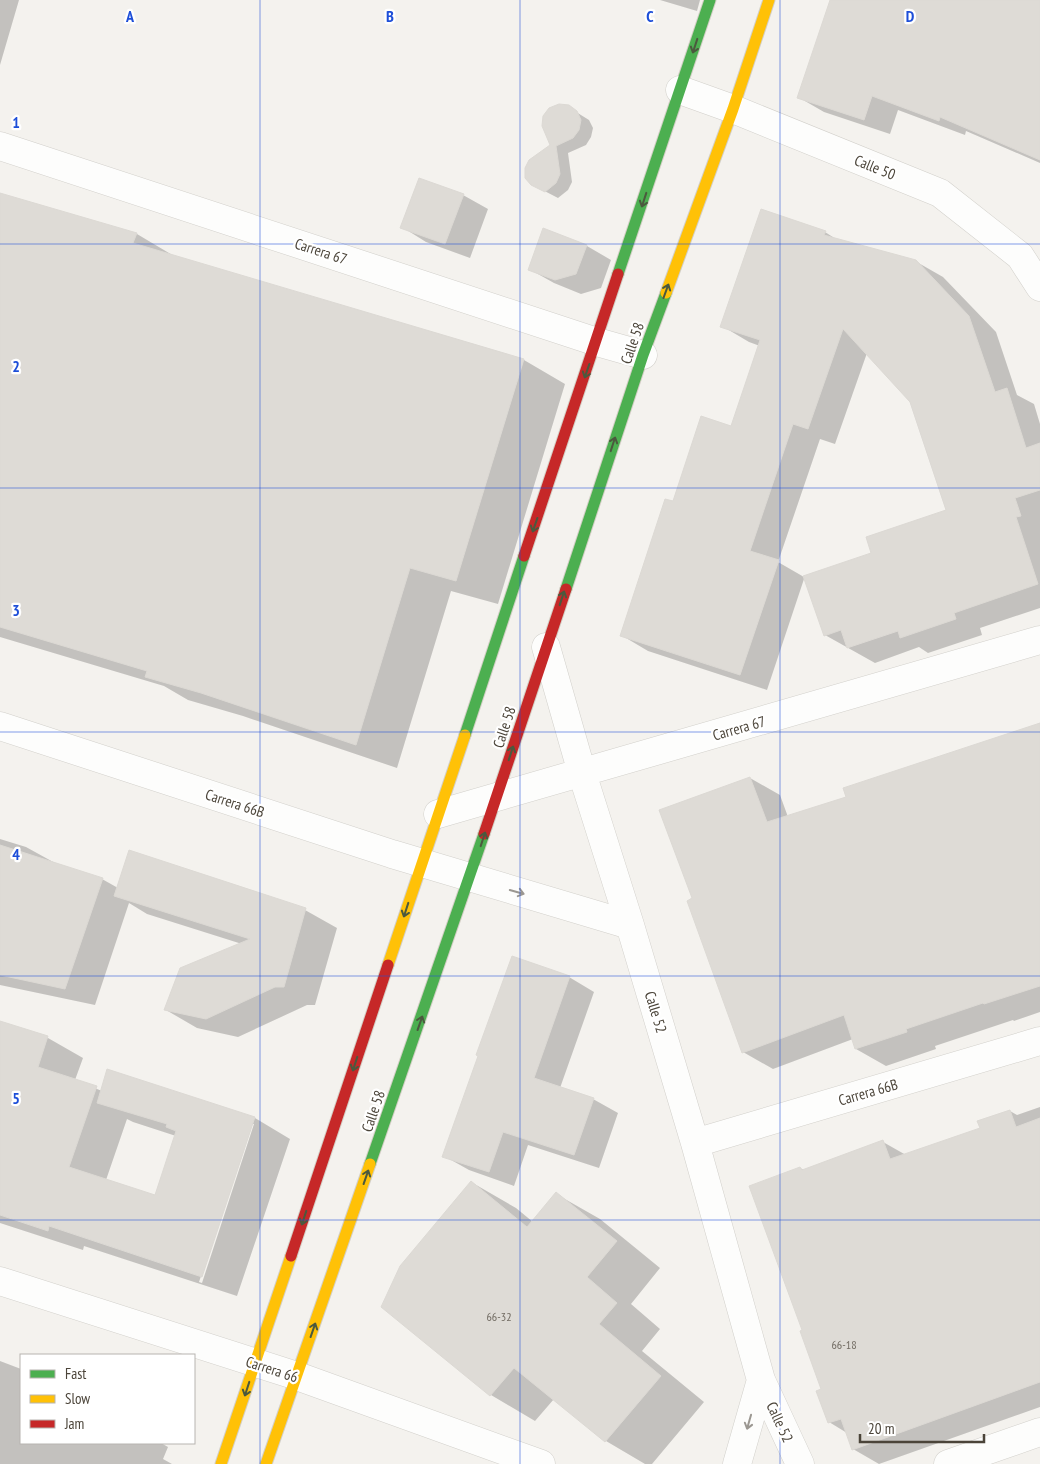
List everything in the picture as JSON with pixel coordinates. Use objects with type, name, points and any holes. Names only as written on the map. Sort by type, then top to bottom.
[{"type":"street","points":[[221,1464],[710,0]]},
{"type":"street","name":"Calle 58","points":[[266,1464],[470,878],[643,355],[733,109],[770,0]]},
{"type":"street","name":"Calle 50","points":[[680,90],[733,109],[940,193],[1020,256],[1040,287]]},
{"type":"street","name":"Carrera 67","points":[[0,146],[596,342],[643,355]]},
{"type":"street","name":"Carrera 67","points":[[438,814],[496,799],[1040,640]]},
{"type":"street","name":"Calle 52","points":[[546,647],[582,773],[630,925],[695,1143],[761,1380],[800,1464]]},
{"type":"street","name":"Carrera 66B","points":[[0,726],[470,878]]},
{"type":"street","points":[[470,878],[630,925]]},
{"type":"street","name":"Carrera 66B","points":[[695,1143],[1040,1041]]},
{"type":"street","name":"Carrera 66","points":[[0,1282],[297,1376],[541,1464]]},
{"type":"street","name":"Calle 52","points":[[737,1464],[761,1380]]},
{"type":"street","points":[[948,1464],[1040,1432]]},
{"type":"building","points":[[830,0],[1040,0],[1040,160],[940,117],[939,121],[872,96],[864,120],[797,98]]},
{"type":"building","points":[[559,104],[569,105],[577,111],[581,120],[579,130],[573,138],[556,146],[560,174],[556,183],[545,192],[531,185],[525,178],[525,168],[529,160],[550,145],[542,126],[543,116],[549,108]]},
{"type":"building","points":[[419,178],[464,194],[445,244],[400,228]]},
{"type":"building","points":[[0,193],[137,233],[133,243],[524,359],[456,581],[410,568],[356,745],[201,693],[145,677],[147,671],[0,627]]},
{"type":"building","points":[[761,209],[826,231],[824,235],[916,260],[969,316],[995,392],[1007,388],[1026,448],[1040,443],[1040,490],[1015,498],[1021,516],[1016,517],[1038,584],[954,613],[956,619],[900,638],[898,631],[847,648],[841,630],[824,636],[803,576],[871,553],[866,537],[946,510],[910,402],[843,329],[808,429],[793,424],[750,551],[779,560],[740,675],[620,636],[665,499],[673,501],[701,416],[731,426],[760,340],[720,327]]},
{"type":"building","points":[[543,228],[587,245],[576,274],[555,280],[528,270]]},
{"type":"building","points":[[1040,723],[1040,986],[906,1029],[907,1032],[855,1049],[844,1015],[742,1053],[687,901],[692,898],[659,810],[750,777],[767,822],[846,797],[843,788]]},
{"type":"building","points":[[0,845],[103,878],[65,989],[0,975]]},
{"type":"building","points":[[129,850],[306,908],[284,987],[275,987],[206,1019],[164,1010],[180,968],[250,939],[114,896]]},
{"type":"building","points":[[512,956],[570,976],[534,1078],[594,1098],[574,1155],[503,1132],[489,1172],[442,1157]]},
{"type":"building","points":[[0,1021],[48,1036],[38,1067],[97,1086],[69,1167],[155,1195],[176,1131],[166,1127],[167,1124],[97,1103],[107,1069],[255,1117],[202,1277],[49,1226],[48,1231],[0,1215]]},
{"type":"building","points":[[1010,1110],[1016,1127],[1040,1118],[1040,1382],[852,1450],[841,1419],[828,1423],[816,1391],[821,1389],[800,1331],[802,1330],[749,1186],[800,1167],[802,1170],[883,1140],[890,1159],[980,1128],[977,1121]]},
{"type":"building","points":[[471,1181],[527,1227],[556,1192],[617,1241],[587,1277],[617,1303],[599,1324],[661,1376],[605,1442],[514,1368],[490,1396],[381,1307],[400,1266]]},
{"type":"traffic: fast","points":[[618,274],[710,0]]},
{"type":"traffic: fast","points":[[566,589],[643,355],[666,293]]},
{"type":"traffic: fast","points":[[465,735],[524,556]]},
{"type":"traffic: fast","points":[[370,1164],[484,834]]},
{"type":"traffic: slow","points":[[666,293],[733,109],[769,0]]},
{"type":"traffic: slow","points":[[388,965],[465,735]]},
{"type":"traffic: slow","points":[[266,1464],[370,1164]]},
{"type":"traffic: slow","points":[[221,1464],[291,1256]]},
{"type":"traffic: jam","points":[[524,556],[618,274]]},
{"type":"traffic: jam","points":[[484,834],[566,589]]},
{"type":"traffic: jam","points":[[291,1256],[388,965]]}]
